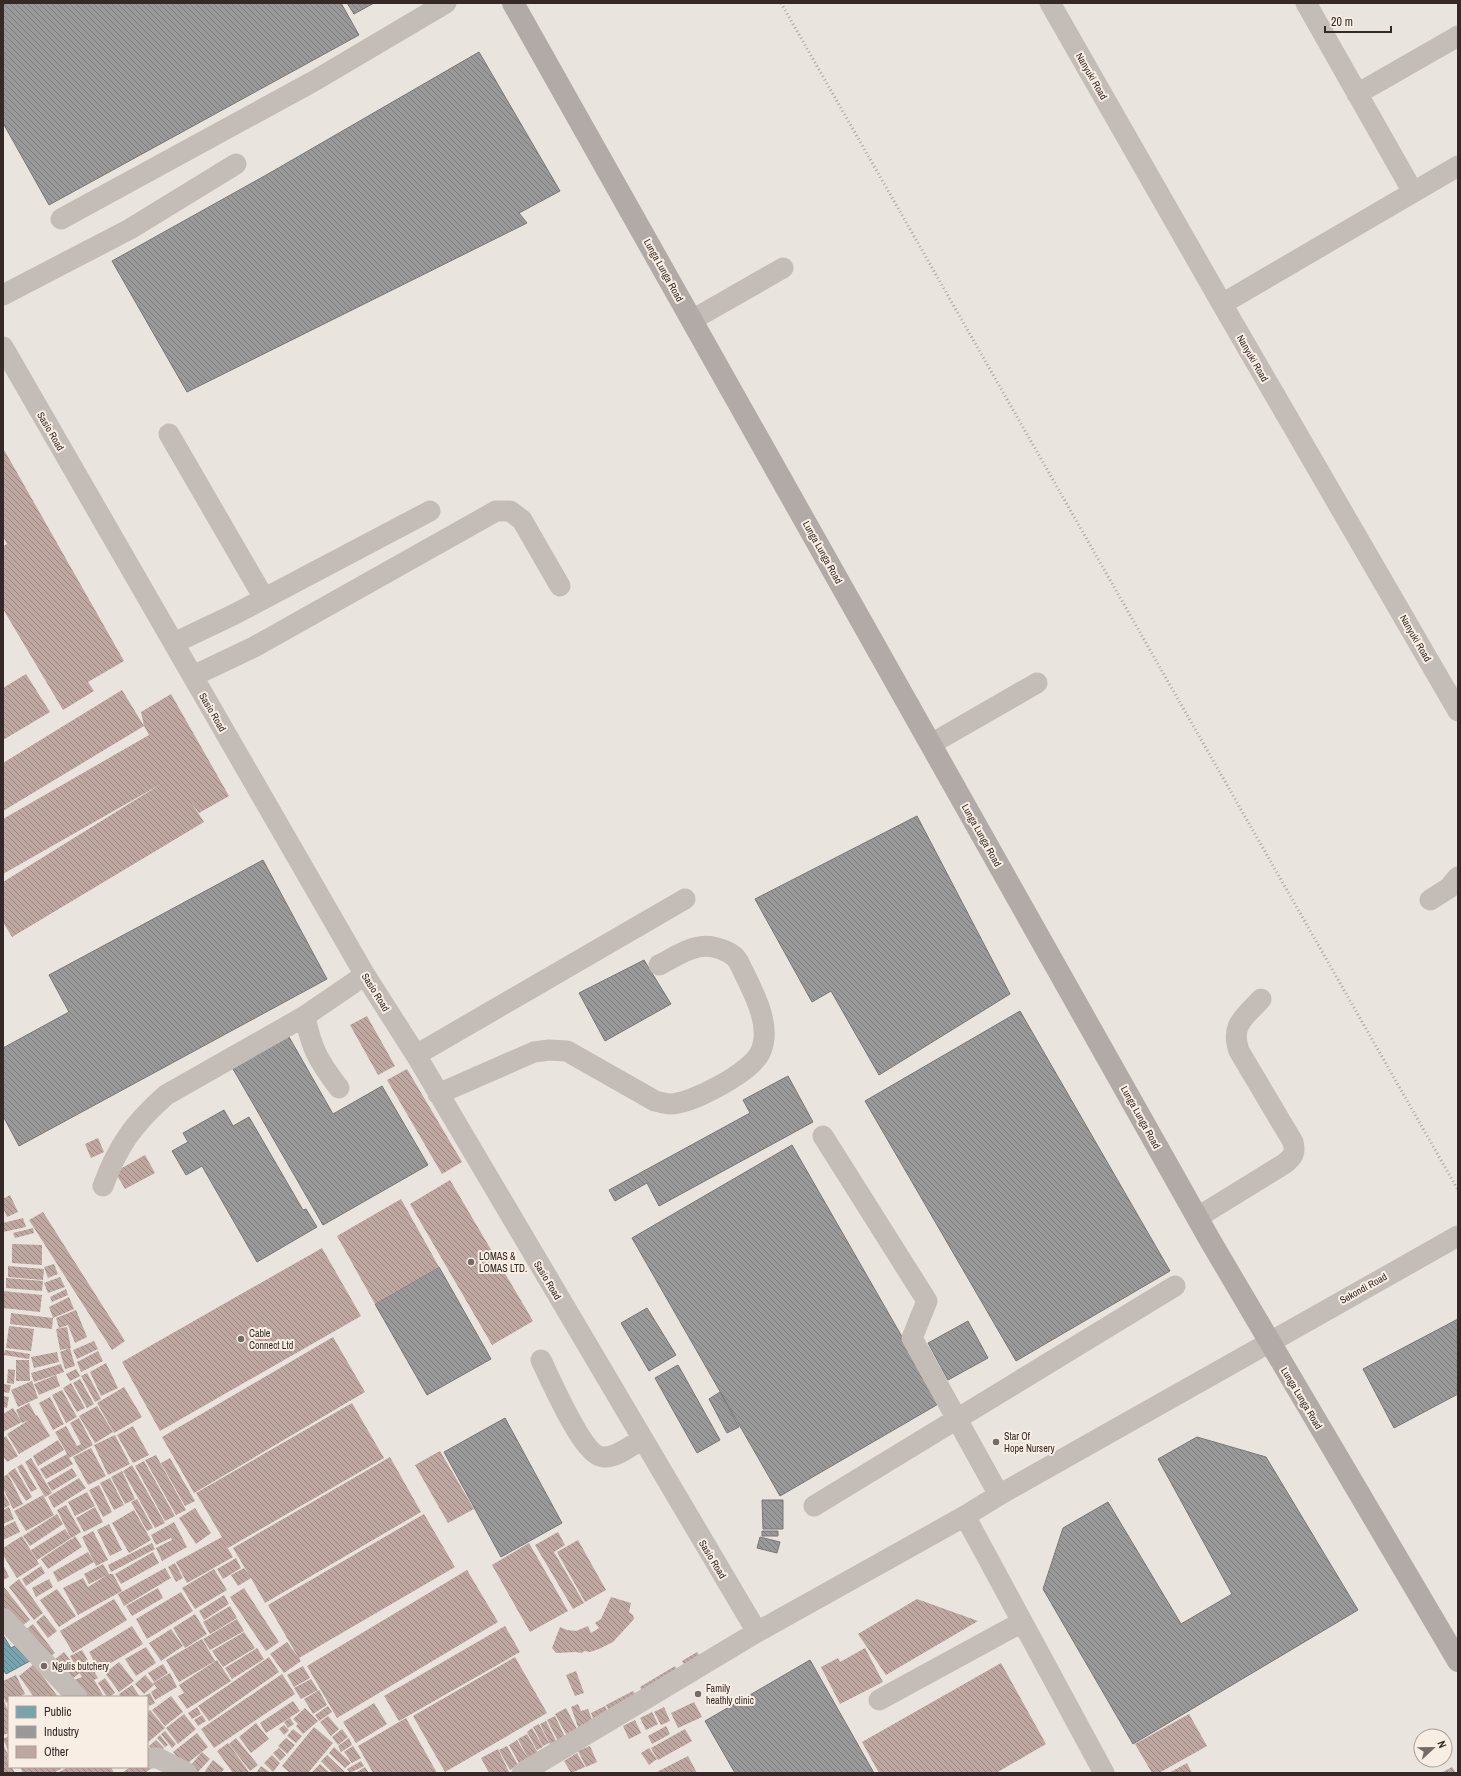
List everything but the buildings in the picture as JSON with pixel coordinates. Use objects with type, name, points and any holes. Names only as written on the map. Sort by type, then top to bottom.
[{"type":"main road","name":"Lunga Lunga Road","points":[[513,3],[1269,1343],[1458,1662]]},
{"type":"street","points":[[61,219],[314,81],[446,3]]},
{"type":"street","name":"Nanyuki Road","points":[[1050,3],[1222,304],[1458,711]]},
{"type":"street","points":[[1306,3],[1413,192]]},
{"type":"street","points":[[1358,94],[1458,36]]},
{"type":"street","points":[[3,295],[130,229],[236,164]]},
{"type":"street","points":[[1222,304],[1458,166]]},
{"type":"street","points":[[692,320],[783,268]]},
{"type":"street","name":"Sasio Road","points":[[3,347],[365,976],[416,1056],[757,1632]]},
{"type":"street","points":[[169,434],[264,598]]},
{"type":"street","points":[[174,643],[235,614],[430,511]]},
{"type":"street","points":[[193,676],[254,648],[496,511],[510,511],[522,520],[560,586]]},
{"type":"street","points":[[931,744],[1037,683]]},
{"type":"street","points":[[1430,900],[1449,888],[1458,877]]},
{"type":"street","points":[[416,1056],[685,899]]},
{"type":"street","points":[[438,1094],[534,1052],[549,1050],[567,1051],[655,1101],[670,1104],[689,1100],[735,1077],[750,1066],[760,1053],[764,1037],[762,1018],[752,989],[734,956],[719,948],[702,947],[687,951],[659,965]]},
{"type":"street","points":[[103,1186],[117,1150],[148,1110],[166,1096],[304,1016],[365,976]]},
{"type":"street","points":[[1198,1217],[1284,1164],[1294,1154],[1295,1149],[1292,1142],[1239,1051],[1236,1043],[1235,1033],[1238,1025],[1261,999]]},
{"type":"street","points":[[304,1016],[309,1039],[317,1058],[339,1088]]},
{"type":"street","points":[[823,1136],[927,1301],[912,1338],[999,1495]]},
{"type":"street","name":"Sekondi Road","points":[[522,1773],[757,1632],[965,1516],[999,1495],[1458,1236]]},
{"type":"street","points":[[814,1506],[1174,1286]]},
{"type":"street","points":[[541,1360],[578,1433],[594,1453],[605,1457],[620,1452],[642,1439]]},
{"type":"street","points":[[965,1516],[1104,1773]]},
{"type":"street","points":[[3,1618],[76,1696]]},
{"type":"street","points":[[879,1700],[1022,1622]]},
{"type":"street","points":[[148,1758],[158,1758],[186,1773]]},
{"type":"railway","points":[[781,3],[1458,1190]]},
{"type":"place","name":"LOMAS & LOMAS LTD.","points":[[471,1262]]},
{"type":"place","name":"Cable Connect Ltd","points":[[241,1339]]},
{"type":"place","name":"Star Of Hope Nursery","points":[[996,1442]]},
{"type":"place","name":"Ngulis butchery","points":[[44,1666]]},
{"type":"place","name":"Family heathly clinic","points":[[698,1694]]}]
